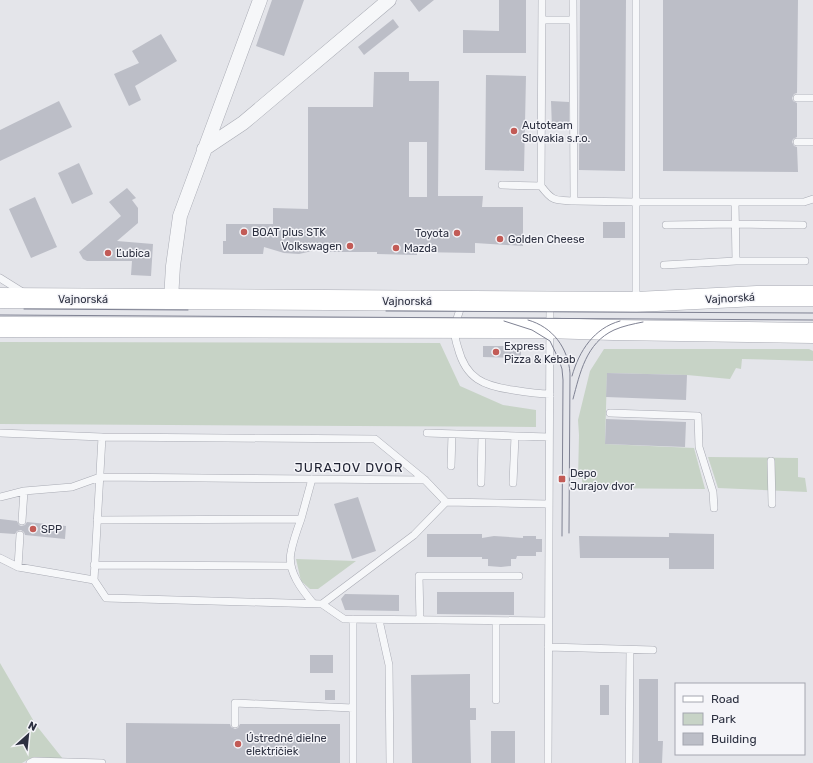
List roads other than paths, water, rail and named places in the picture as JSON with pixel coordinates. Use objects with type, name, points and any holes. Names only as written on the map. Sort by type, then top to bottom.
[{"type":"main road","name":"Vajnorská","points":[[0,298],[636,302],[757,296],[813,296]]},
{"type":"main road","points":[[0,327],[550,328],[813,333]]},
{"type":"street","points":[[171,299],[173,266],[180,216],[200,166],[204,150],[260,0]]},
{"type":"street","points":[[204,150],[243,123],[388,0]]},
{"type":"lane","points":[[542,0],[541,186],[550,198],[555,200],[574,201],[636,202],[804,202],[813,198]]},
{"type":"lane","points":[[573,0],[574,201]]},
{"type":"lane","points":[[636,0],[636,302]]},
{"type":"lane","points":[[542,20],[573,20]]},
{"type":"lane","points":[[797,98],[813,98]]},
{"type":"lane","points":[[797,142],[813,142]]},
{"type":"lane","points":[[502,185],[541,186]]},
{"type":"lane","points":[[735,202],[736,261]]},
{"type":"lane","points":[[666,225],[803,225]]},
{"type":"lane","points":[[664,265],[736,261],[805,261]]},
{"type":"lane","points":[[0,277],[33,298]]},
{"type":"lane","points":[[463,301],[455,328],[455,338],[460,356],[468,370],[477,380],[493,387],[537,394],[550,394]]},
{"type":"lane","points":[[548,763],[550,301]]},
{"type":"lane","points":[[610,413],[698,416],[699,448],[713,492],[714,508]]},
{"type":"lane","points":[[0,433],[102,437],[375,439],[425,480],[446,502],[549,504]]},
{"type":"lane","points":[[427,433],[549,437]]},
{"type":"lane","points":[[451,466],[452,434]]},
{"type":"lane","points":[[482,435],[482,482]]},
{"type":"lane","points":[[513,483],[515,436]]},
{"type":"lane","points":[[102,437],[94,580],[106,598],[313,603],[322,604],[344,619],[548,621]]},
{"type":"lane","points":[[771,461],[772,504]]},
{"type":"lane","points":[[0,496],[24,491],[72,487],[100,477],[425,480]]},
{"type":"lane","points":[[312,479],[290,554],[291,566],[301,588],[313,603]]},
{"type":"lane","points":[[22,522],[24,491]]},
{"type":"lane","points":[[322,604],[414,535],[446,502]]},
{"type":"lane","points":[[97,520],[301,519]]},
{"type":"lane","points":[[18,567],[20,535]]},
{"type":"lane","points":[[0,558],[18,567],[94,580]]},
{"type":"lane","points":[[94,565],[291,566]]},
{"type":"lane","points":[[420,620],[419,576],[519,576]]},
{"type":"lane","points":[[353,619],[353,763]]},
{"type":"lane","points":[[379,620],[389,665],[390,763]]},
{"type":"lane","points":[[496,620],[496,700]]},
{"type":"lane","points":[[548,647],[653,650]]},
{"type":"lane","points":[[629,763],[630,650]]},
{"type":"lane","points":[[235,724],[235,702],[353,708]]},
{"type":"lane","points":[[30,763],[34,760],[102,763]]},
{"type":"tram line","points":[[24,309],[188,310]]},
{"type":"tram line","points":[[386,311],[813,313]]},
{"type":"tram line","points":[[0,315],[813,320]]},
{"type":"tram line","points":[[528,320],[537,323],[552,333],[562,347],[569,364],[569,533]]},
{"type":"tram line","points":[[504,321],[532,330],[550,341],[562,369],[562,536]]},
{"type":"tram line","points":[[572,376],[583,349],[595,335],[611,324],[620,321]]},
{"type":"tram line","points":[[573,399],[582,369],[597,343],[604,336],[614,330],[643,322]]},
{"type":"place","name":"Autoteam Slovakia s.r.o.","points":[[514,131]]},
{"type":"place","name":"BOAT plus STK","points":[[244,232]]},
{"type":"place","name":"Toyota","points":[[457,233]]},
{"type":"place","name":"Golden Cheese","points":[[500,239]]},
{"type":"place","name":"Volkswagen","points":[[350,246]]},
{"type":"place","name":"Mazda","points":[[396,248]]},
{"type":"place","name":"Ľubica","points":[[108,253]]},
{"type":"place","name":"Express Pizza & Kebab","points":[[496,352]]},
{"type":"place","name":"Depo Jurajov dvor","points":[[562,479]]},
{"type":"place","name":"SPP","points":[[33,529]]},
{"type":"place","name":"Ústredné dielne električiek","points":[[238,744]]},
{"type":"district","name":"JURAJOV DVOR","points":[[349,467]]}]
